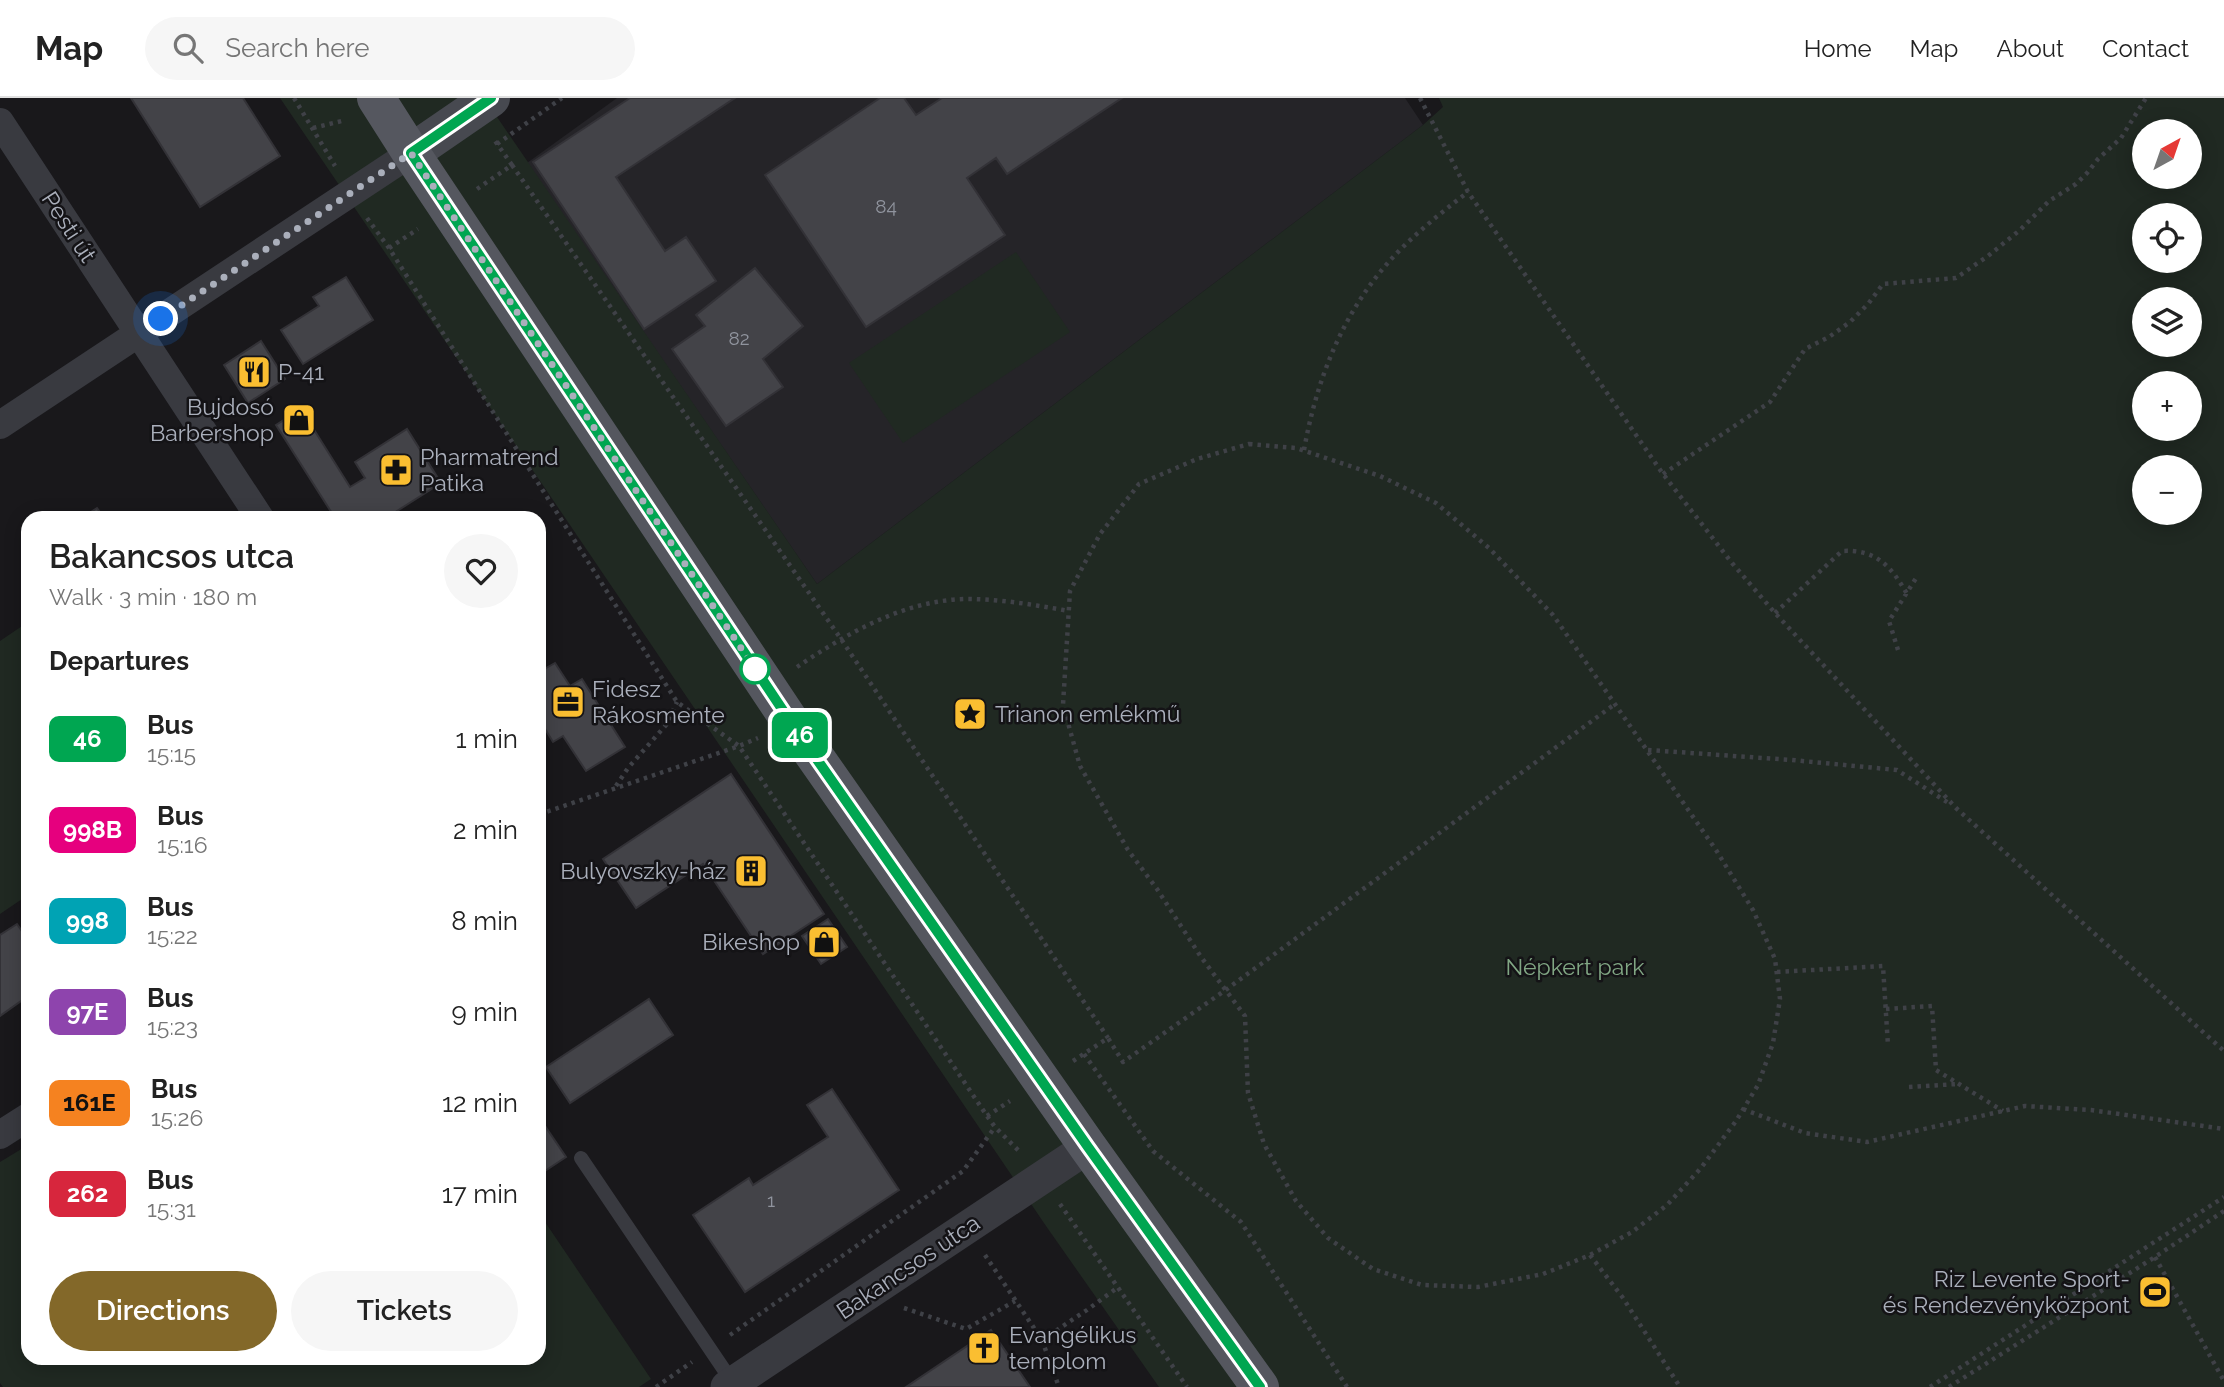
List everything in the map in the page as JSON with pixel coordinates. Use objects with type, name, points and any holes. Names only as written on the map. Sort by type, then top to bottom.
[{"type":"main road","points":[[376,98],[778,703],[1088,1147],[1260,1387]]},
{"type":"main road","points":[[411,153],[491,98]]},
{"type":"street","name":"Pesti út","points":[[0,121],[255,511]]},
{"type":"street","points":[[0,425],[411,153]]},
{"type":"street","points":[[0,1135],[21,1121]]},
{"type":"street","name":"Bakancsos utca","points":[[730,1385],[1088,1147]]},
{"type":"lane","points":[[581,1158],[710,1349],[730,1385]]},
{"type":"path","points":[[294,98],[677,702],[739,746],[987,1116],[1044,1176],[1117,1288],[1187,1387]]},
{"type":"path","points":[[497,144],[562,98]]},
{"type":"path","points":[[1420,98],[1468,192],[1663,474],[1732,563],[1956,808],[2224,1051]]},
{"type":"path","points":[[1663,474],[1770,402],[1805,349],[1850,322],[1883,284],[1956,278],[1988,256],[2020,230],[2049,201],[2076,184],[2121,138],[2146,98]]},
{"type":"path","points":[[512,165],[841,639],[1124,1062],[1615,704]]},
{"type":"path","points":[[1304,450],[1321,377],[1353,310],[1377,275],[1406,244],[1468,192]]},
{"type":"path","points":[[1249,444],[1304,450],[1380,476],[1436,503],[1489,548],[1553,615],[1716,850],[1753,910],[1775,959],[1780,999],[1773,1043],[1758,1085],[1701,1168],[1667,1205],[1632,1232],[1590,1255],[1543,1274],[1478,1287],[1422,1285],[1373,1269],[1328,1238],[1296,1201],[1265,1144],[1248,1093],[1245,1016],[1128,850],[1080,765],[1063,705],[1070,591],[1100,534],[1139,484],[1197,458],[1249,444]]},
{"type":"path","points":[[1775,613],[1842,551],[1869,553],[1881,560],[1906,594]]},
{"type":"path","points":[[1898,650],[1889,621],[1918,575]]},
{"type":"path","points":[[546,811],[759,737],[778,703],[841,639],[882,619],[939,602],[966,599],[993,600],[1069,611]]},
{"type":"path","points":[[615,788],[628,768],[666,724],[677,702]]},
{"type":"path","points":[[1647,750],[1897,769],[1956,808]]},
{"type":"path","points":[[1777,972],[1883,966],[1888,1046]]},
{"type":"path","points":[[1886,1009],[1932,1006],[1936,1070],[2003,1111]]},
{"type":"path","points":[[987,1116],[1108,1038]]},
{"type":"path","points":[[1084,1054],[1153,1151],[1241,1222],[1347,1387]]},
{"type":"path","points":[[1909,1087],[1959,1084]]},
{"type":"path","points":[[1744,1109],[1805,1133],[1867,1142],[2025,1106],[2091,1110],[2224,1129]]},
{"type":"path","points":[[656,1387],[963,1171],[995,1127]]},
{"type":"path","points":[[1930,1387],[2224,1197]]},
{"type":"path","points":[[1949,1387],[2224,1211]]},
{"type":"path","points":[[967,1228],[1042,1340],[1059,1387]]},
{"type":"path","points":[[1590,1255],[1623,1298],[1680,1387]]},
{"type":"path","points":[[2155,1257],[2224,1381]]},
{"type":"path","points":[[1042,1340],[1117,1288]]},
{"type":"path","points":[[866,1296],[966,1329],[1015,1301]]},
{"type":"shaded area","points":[[617,98],[1405,98],[1423,125],[817,584],[527,163]]},
{"type":"green space","name":"Népkert park","points":[[280,98],[484,98],[817,584],[1423,125],[1443,107],[1439,98],[2224,98],[2224,1387],[1159,1387],[1046,1226]]},
{"type":"green space","points":[[1016,252],[1070,332],[903,443],[849,363]]},
{"type":"green space","points":[[21,627],[21,900],[0,914],[0,641]]},
{"type":"green space","points":[[21,1149],[21,1365],[546,1365],[546,1223],[651,1379],[639,1387],[3,1387],[0,1383],[0,1162]]},
{"type":"building","points":[[131,98],[243,98],[280,156],[200,207]]},
{"type":"building","points":[[630,98],[735,98],[616,177],[665,251],[686,237],[716,281],[644,329],[533,162]]},
{"type":"building","points":[[880,98],[904,98],[916,115],[942,98],[1122,98],[1007,174],[996,158],[967,178],[1005,235],[866,327],[765,175]]},
{"type":"building","points":[[755,268],[803,326],[763,359],[783,387],[726,426],[672,349],[705,326],[696,315]]},
{"type":"building","points":[[346,277],[373,320],[303,364],[281,330],[319,306],[313,297]]},
{"type":"building","name":"P-41","points":[[261,341],[285,379],[248,403],[224,365]]},
{"type":"building","name":"Pharmatrend Patika","points":[[301,409],[350,487],[365,478],[355,462],[407,429],[441,483],[397,511],[331,511],[276,425]]},
{"type":"building","name":"Fidesz Rákosmente","points":[[555,663],[570,686],[582,679],[625,747],[586,771],[563,736],[553,742],[546,730],[546,668]]},
{"type":"building","name":"Bulyovszky-ház","points":[[731,774],[824,914],[763,954],[703,864],[636,908],[603,859]]},
{"type":"building","name":"Bikeshop","points":[[828,919],[847,947],[821,964],[802,936]]},
{"type":"building","points":[[17,924],[21,930],[21,1001],[0,1016],[0,935]]},
{"type":"building","points":[[649,999],[673,1035],[570,1103],[546,1067]]},
{"type":"building","points":[[832,1089],[899,1190],[745,1292],[693,1215],[749,1178],[753,1185],[828,1137],[807,1105]]},
{"type":"building","points":[[546,1127],[566,1157],[546,1170]]},
{"type":"building","name":"Evangélikus templom","points":[[991,1330],[1030,1387],[906,1387]]},
{"type":"bus line","name":"46","points":[[491,98],[411,153],[788,718],[1088,1147],[1260,1387]]},
{"type":"place","name":"P-41","points":[[254,372]]},
{"type":"place","name":"Bujdosó Barbershop","points":[[299,420]]},
{"type":"place","name":"Pharmatrend Patika","points":[[396,470]]},
{"type":"place","name":"Fidesz Rákosmente","points":[[568,702]]},
{"type":"place","name":"Trianon emlékmű","points":[[970,714]]},
{"type":"place","name":"Bulyovszky-ház","points":[[751,871]]},
{"type":"place","name":"Bikeshop","points":[[824,942]]},
{"type":"place","name":"Riz Levente Sport- és Rendezvényközpont","points":[[2155,1292]]},
{"type":"place","name":"Evangélikus templom","points":[[984,1348]]},
{"type":"route","points":[[161,319],[411,153],[755,669]]}]
